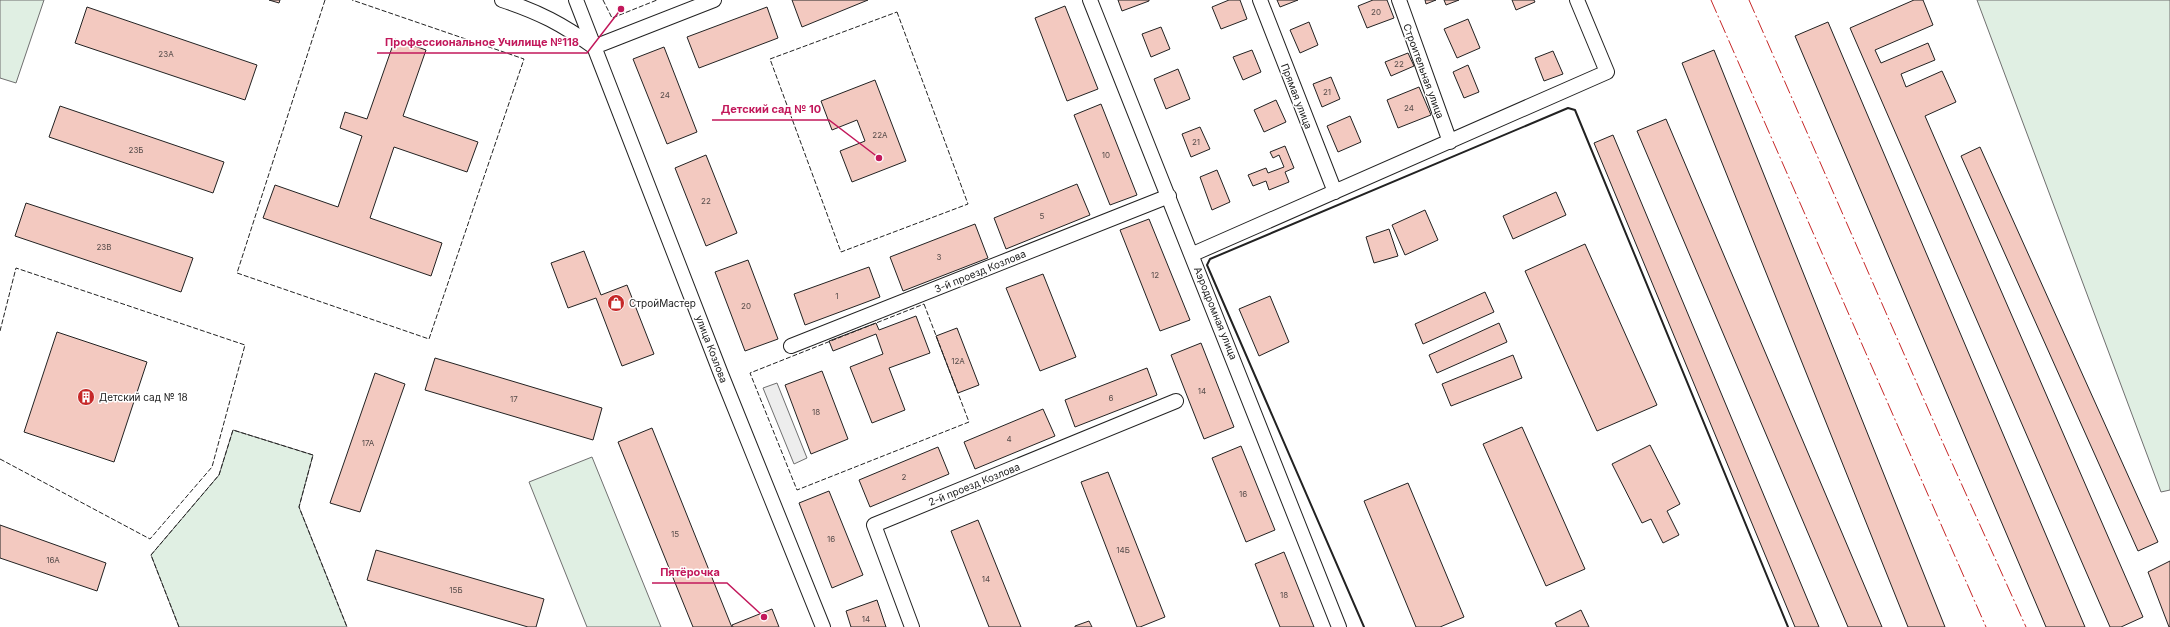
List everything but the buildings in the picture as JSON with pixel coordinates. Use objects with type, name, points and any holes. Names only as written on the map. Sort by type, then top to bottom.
[{"type":"street","points":[[502,0],[543,14],[566,26],[594,47],[714,0]]},
{"type":"street","name":"улица Козлова","points":[[576,0],[721,374],[824,627]]},
{"type":"street","name":"Аэродромная улица","points":[[1090,0],[1340,627]]},
{"type":"street","name":"Прямая улица","points":[[1260,0],[1335,192]]},
{"type":"street","name":"Строительная улица","points":[[1398,0],[1450,142]]},
{"type":"street","points":[[1192,254],[1607,72],[1577,0]]},
{"type":"street","name":"3-й проезд Козлова","points":[[791,346],[1168,196]]},
{"type":"street","name":"2-й проезд Козлова","points":[[912,627],[874,525],[1176,401]]},
{"type":"green space","points":[[0,0],[44,0],[16,83],[0,78]]},
{"type":"green space","points":[[1977,0],[2170,0],[2170,490],[2161,492]]},
{"type":"green space","points":[[233,430],[313,455],[299,507],[347,627],[179,627],[151,555],[219,475]]},
{"type":"green space","points":[[592,457],[661,627],[587,627],[529,482]]},
{"type":"shaded area","points":[[777,383],[807,458],[794,464],[763,388]]},
{"type":"fence","points":[[325,0],[237,273],[429,339],[524,59],[352,0]]},
{"type":"fence","points":[[603,0],[612,18],[657,0]]},
{"type":"fence","points":[[897,12],[968,204],[841,252],[770,59],[897,12]]},
{"type":"fence","points":[[0,331],[16,268],[245,345],[212,467],[150,539],[0,459]]},
{"type":"fence","points":[[924,304],[969,422],[797,490],[750,373],[924,304]]},
{"type":"fence","points":[[179,627],[151,555],[219,475],[233,430],[313,455],[299,507],[347,627]]},
{"type":"wall","points":[[1364,627],[1207,265],[1210,259],[1568,108],[1575,110],[1788,627]]},
{"type":"power","points":[[1711,0],[1986,627]]},
{"type":"power","points":[[1749,0],[1943,443],[2026,627]]},
{"type":"place","name":"Профессиональное Училище №118","points":[[621,9]]},
{"type":"place","name":"Детский сад № 10","points":[[879,158]]},
{"type":"place","name":"СтройМастер","points":[[616,303]]},
{"type":"place","name":"Детский сад № 18","points":[[86,397]]},
{"type":"place","name":"Пятёрочка","points":[[764,617]]}]
